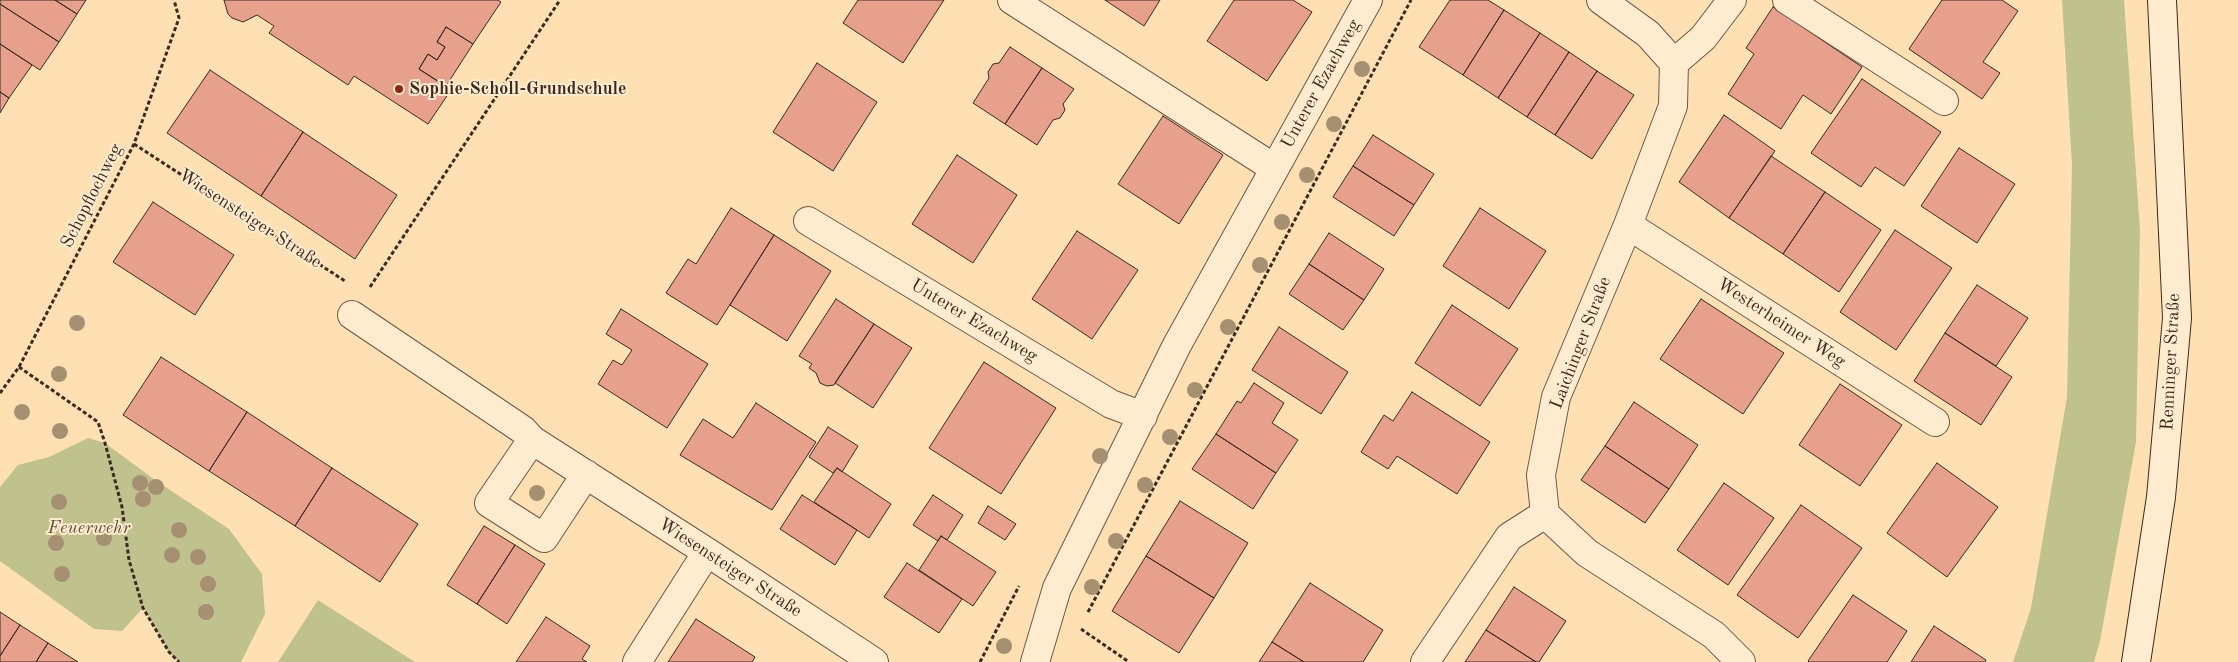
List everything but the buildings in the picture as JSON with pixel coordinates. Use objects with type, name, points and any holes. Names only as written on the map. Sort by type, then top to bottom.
[{"type":"street","name":"Unterer Ezachweg","points":[[1012,0],[1274,168]]},
{"type":"street","name":"Unterer Ezachweg","points":[[1035,662],[1057,588],[1177,345],[1368,0]]},
{"type":"street","points":[[1601,0],[1648,34],[1674,63],[1703,38],[1732,0]]},
{"type":"street","points":[[1787,0],[1944,101]]},
{"type":"street","name":"Renninger Straße","points":[[2136,662],[2161,497],[2177,318],[2162,0]]},
{"type":"street","name":"Laichinger Straße","points":[[1545,514],[1540,475],[1556,397],[1628,225],[1673,106],[1674,63]]},
{"type":"street","name":"Unterer Ezachweg","points":[[808,221],[1111,404],[1143,416]]},
{"type":"street","name":"Westerheimer Weg","points":[[1628,225],[1934,422]]},
{"type":"street","name":"Wiesensteiger Straße","points":[[359,304],[523,430],[532,440],[874,662]]},
{"type":"street","points":[[532,440],[489,503],[544,538],[586,474]]},
{"type":"street","points":[[1424,662],[1509,536],[1545,514],[1587,553],[1714,635],[1741,662]]},
{"type":"street","points":[[638,662],[707,552]]},
{"type":"path","name":"Schopflochweg","points":[[0,393],[19,368],[134,144],[179,18],[174,0]]},
{"type":"path","points":[[359,304],[560,0]]},
{"type":"path","points":[[1085,619],[1411,0]]},
{"type":"path","name":"Wiesensteiger Straße","points":[[134,144],[349,283]]},
{"type":"path","points":[[19,368],[98,422],[106,442],[117,489],[129,560],[143,608],[169,652],[179,662]]},
{"type":"path","points":[[1078,637],[1080,628],[1129,662]]},
{"type":"green space","points":[[2062,0],[2124,0],[2140,230],[2136,442],[2100,641],[2094,662],[2013,662],[2031,608],[2067,397],[2072,165]]},
{"type":"green space","name":"Feuerwehr","points":[[88,438],[105,443],[155,480],[229,529],[262,574],[265,614],[241,662],[179,662],[169,652],[143,608],[122,631],[94,629],[0,561],[0,487],[18,465],[49,457]]},
{"type":"green space","points":[[318,600],[415,662],[278,662]]},
{"type":"place","name":"Sophie-Scholl-Grundschule","points":[[399,89]]}]
